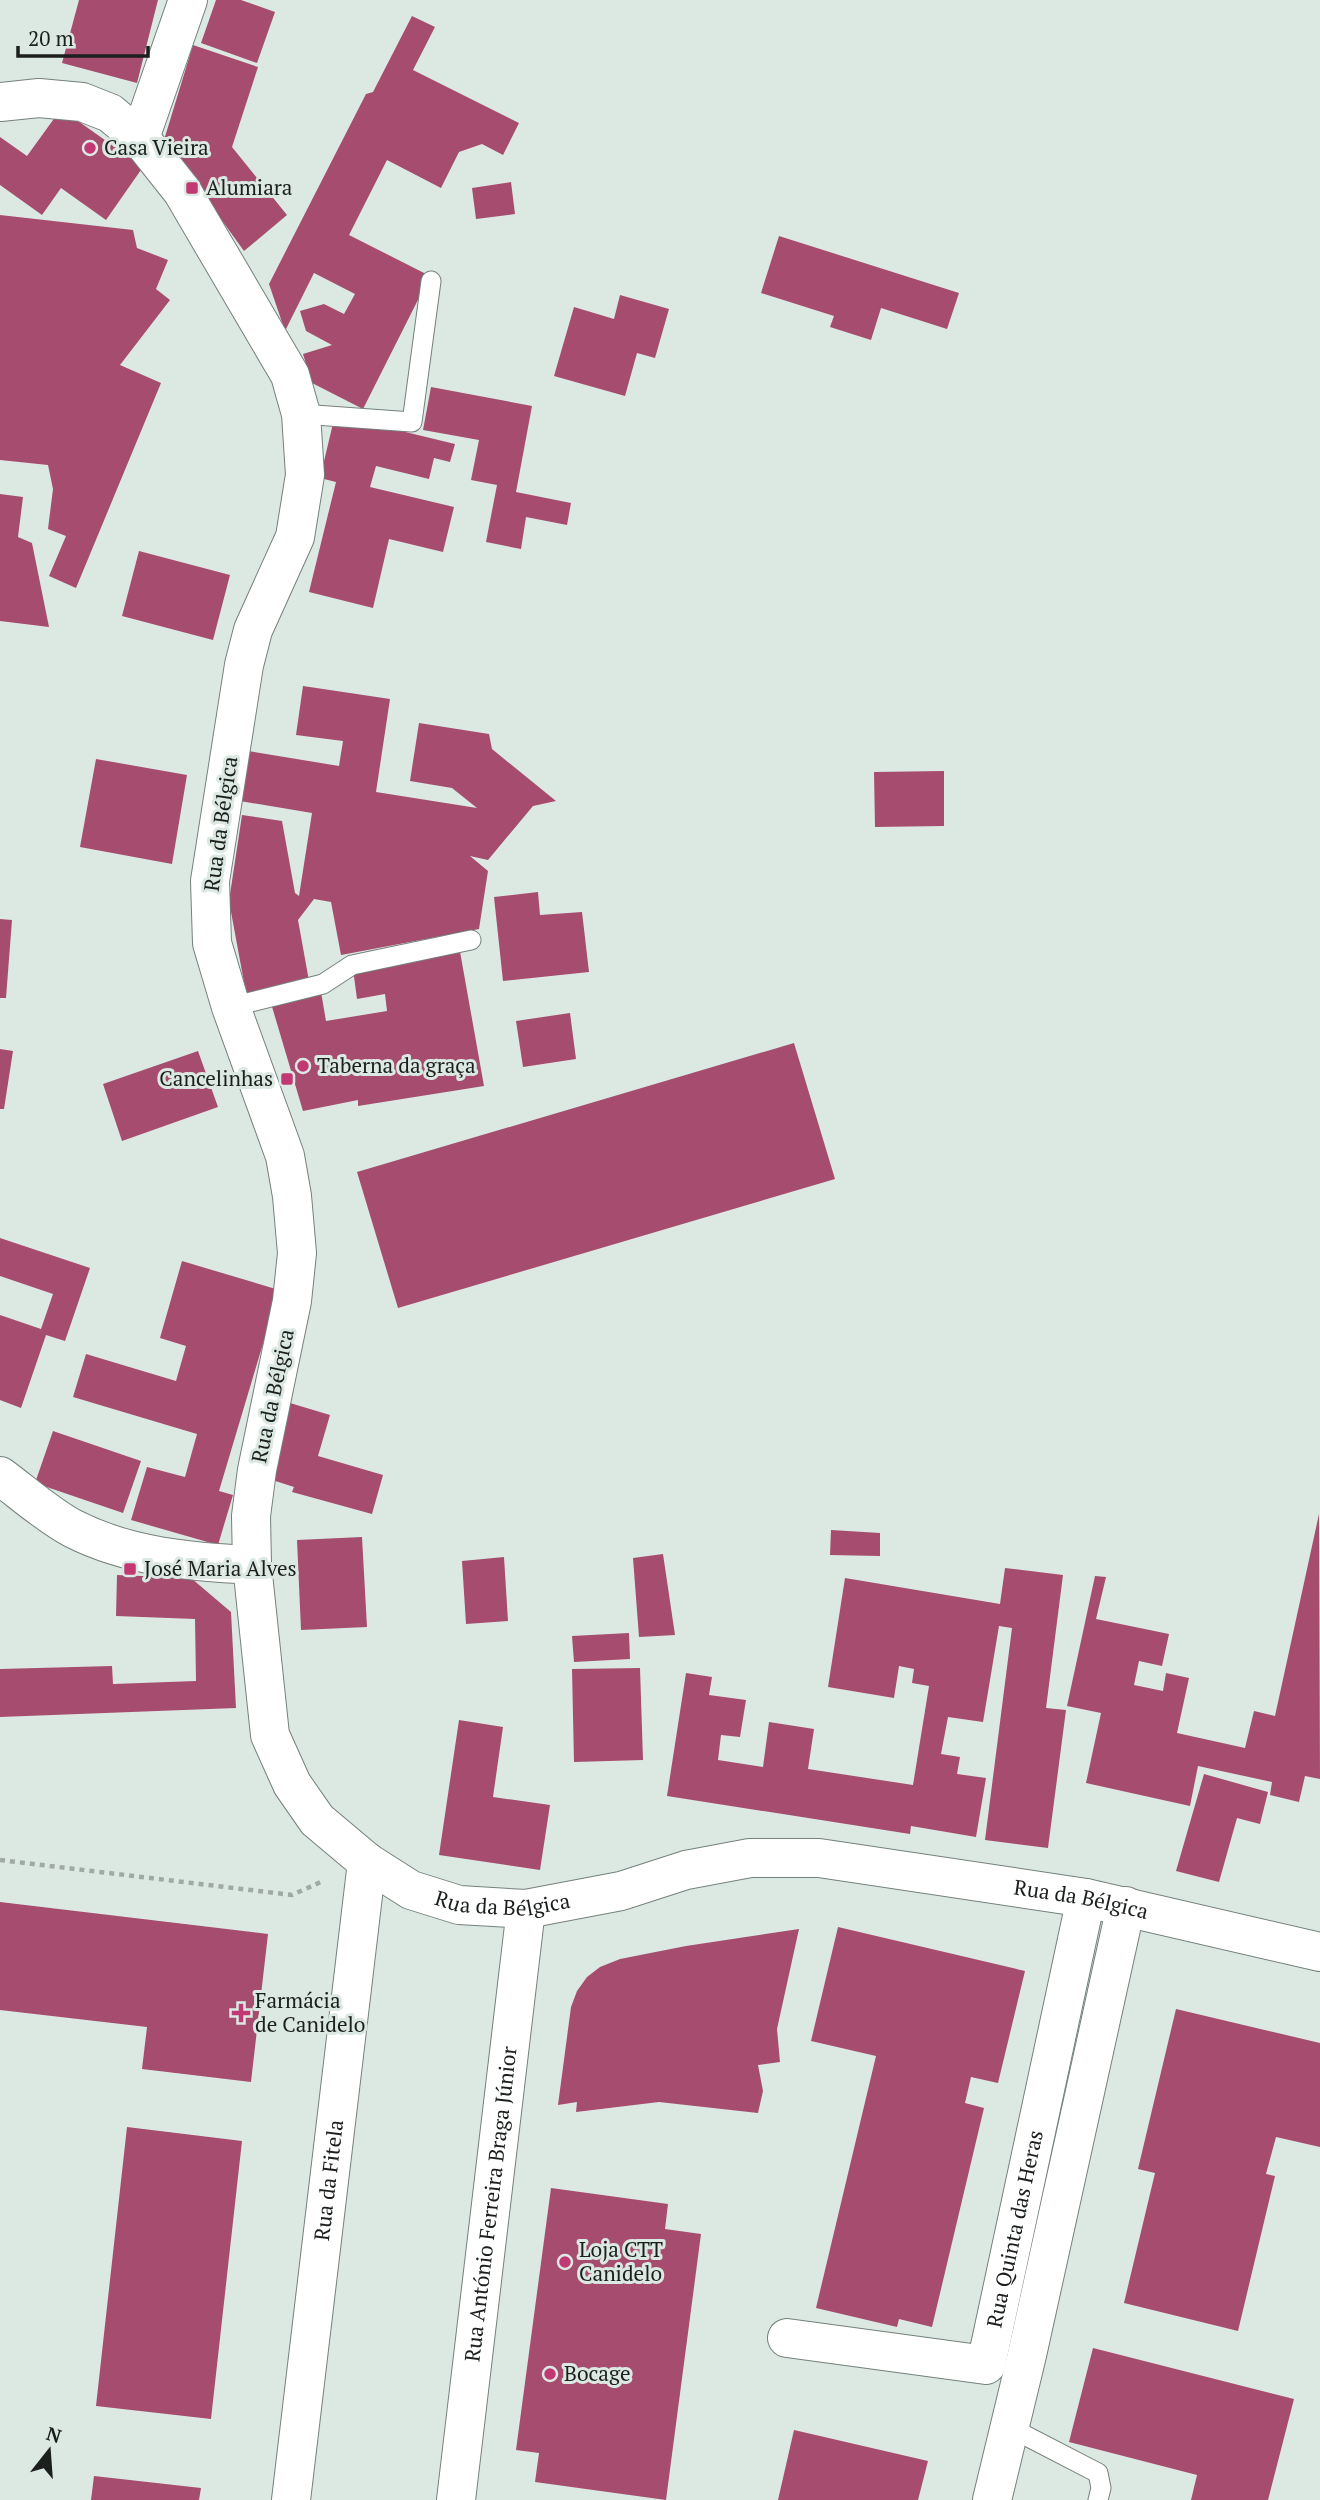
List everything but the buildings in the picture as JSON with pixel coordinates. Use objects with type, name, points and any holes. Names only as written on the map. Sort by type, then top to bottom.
[{"type":"main road","points":[[140,138],[188,0]]},
{"type":"main road","name":"Rua da Bélgica","points":[[0,102],[39,98],[82,103],[110,113],[140,138],[182,191],[290,375],[301,414],[305,475],[295,537],[253,630],[244,665],[210,881],[212,943],[285,1156],[292,1196],[297,1253],[292,1301],[257,1470],[251,1517],[252,1565],[271,1735],[292,1784],[317,1820],[367,1862],[411,1890],[459,1905],[526,1909],[621,1891],[686,1870],[750,1858],[819,1858],[1086,1898],[1320,1952]]},
{"type":"main road","points":[[0,1476],[74,1529],[131,1550],[192,1562],[252,1565]]},
{"type":"main road","name":"Rua da Fitela","points":[[291,2500],[367,1862]]},
{"type":"main road","name":"Rua Quinta das Heras","points":[[787,2338],[986,2365],[1086,1898]]},
{"type":"main road","name":"Rua Quinta das Heras","points":[[992,2500],[1126,1906]]},
{"type":"main road","name":"Rua António Ferreira Braga Júnior","points":[[456,2500],[526,1909]]},
{"type":"lane","points":[[301,414],[412,422],[431,282]]},
{"type":"lane","points":[[232,1007],[323,984],[352,965],[471,940]]},
{"type":"lane","points":[[1009,2427],[1098,2473],[1101,2488],[1098,2500]]},
{"type":"path","points":[[0,1860],[292,1895],[367,1862]]},
{"type":"place","name":"Casa Vieira","points":[[90,148]]},
{"type":"place","name":"Alumiara","points":[[192,188]]},
{"type":"place","name":"Taberna da graça","points":[[303,1066]]},
{"type":"place","name":"Cancelinhas","points":[[287,1079]]},
{"type":"place","name":"José Maria Alves","points":[[130,1569]]},
{"type":"place","name":"Farmácia de Canidelo","points":[[241,2013]]},
{"type":"place","name":"Loja CTT Canidelo","points":[[565,2262]]},
{"type":"place","name":"Bocage","points":[[550,2374]]}]
